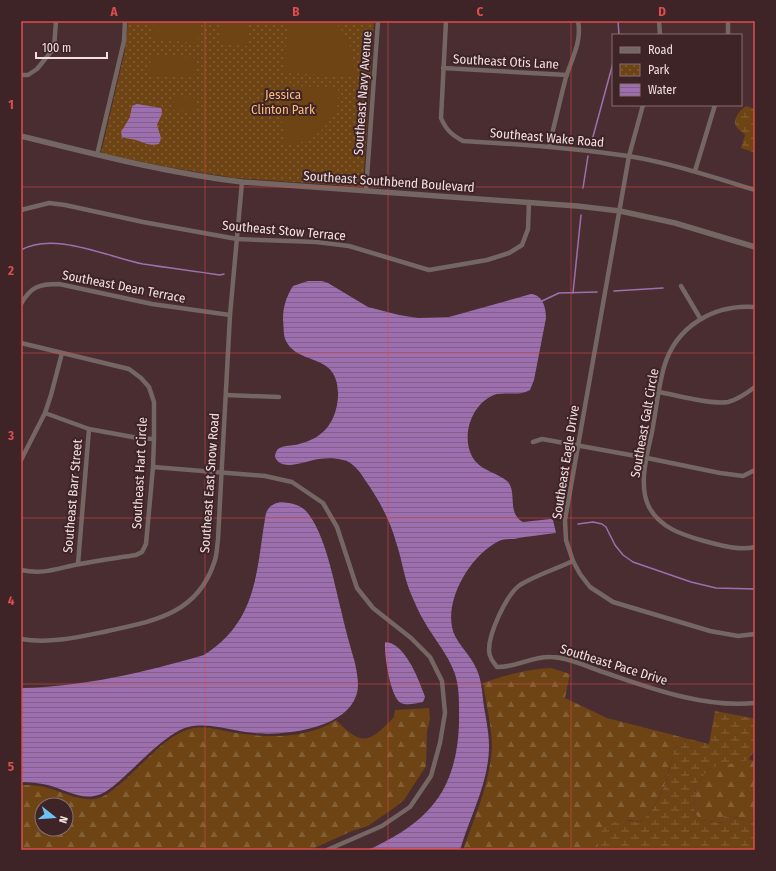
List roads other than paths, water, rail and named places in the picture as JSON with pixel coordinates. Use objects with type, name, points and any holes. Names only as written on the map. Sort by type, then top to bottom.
[{"type":"street","points":[[21,75],[28,75],[38,69],[54,48],[56,21]]},
{"type":"street","points":[[97,155],[124,41],[125,21]]},
{"type":"street","name":"Southeast Navy Avenue","points":[[366,191],[378,21]]},
{"type":"street","name":"Southeast Wake Road","points":[[446,21],[441,118],[446,129],[454,137],[463,142],[549,146],[629,156],[695,171],[755,190]]},
{"type":"street","points":[[549,146],[567,75],[578,42],[580,31],[578,21]]},
{"type":"street","points":[[659,21],[660,34]]},
{"type":"street","points":[[728,21],[728,34]]},
{"type":"street","name":"Southeast Otis Lane","points":[[443,68],[567,75]]},
{"type":"street","name":"Southeast Eagle Drive","points":[[643,106],[629,156],[565,520],[566,540],[573,561],[580,574],[590,587],[613,602],[710,631],[738,636],[755,634]]},
{"type":"street","points":[[695,171],[715,106]]},
{"type":"street","name":"Southeast Southbend Boulevard","points":[[21,136],[150,167],[203,177],[242,182],[529,202],[620,211],[675,223],[755,247]]},
{"type":"street","name":"Southeast East Snow Road","points":[[21,639],[36,642],[68,640],[143,624],[166,616],[184,606],[200,590],[207,580],[215,562],[222,473],[230,315],[242,182]]},
{"type":"street","name":"Southeast Stow Terrace","points":[[21,210],[49,203],[237,239],[316,242],[349,246],[429,270],[487,260],[509,253],[522,245],[528,229],[529,202]]},
{"type":"street","name":"Southeast Dean Terrace","points":[[21,304],[33,288],[44,284],[59,284],[152,304],[230,315]]},
{"type":"street","points":[[681,286],[700,318]]},
{"type":"street","name":"Southeast Galt Circle","points":[[755,307],[730,308],[700,318],[686,330],[674,346],[664,366],[644,482],[649,507],[657,518],[666,526],[677,532],[725,546],[735,548],[755,547]]},
{"type":"street","name":"Southeast Hart Circle","points":[[21,343],[129,369],[141,378],[149,387],[154,402],[153,467],[146,544],[142,552],[136,555],[78,564],[56,570],[33,573],[21,570]]},
{"type":"street","points":[[21,460],[45,413],[52,395],[62,353]]},
{"type":"street","points":[[659,392],[715,402],[728,402],[746,394],[755,387]]},
{"type":"street","points":[[226,395],[279,397]]},
{"type":"street","points":[[45,413],[89,429],[138,438],[154,439]]},
{"type":"street","name":"Southeast Barr Street","points":[[78,564],[89,429]]},
{"type":"street","points":[[533,442],[542,439],[720,473],[743,476],[755,470]]},
{"type":"street","points":[[153,467],[266,476],[292,482],[323,503],[337,527],[357,588],[373,608],[411,638],[430,656],[442,681],[445,713],[440,743],[431,776],[410,807],[382,826],[327,850]]},
{"type":"street","name":"Southeast Pace Drive","points":[[573,561],[519,586],[509,596],[490,640],[489,652],[497,667],[532,659],[551,657],[569,661],[650,688],[702,700],[724,703],[755,703]]},
{"type":"water","points":[[137,104],[161,108],[162,114],[157,125],[161,138],[159,144],[154,145],[122,137],[121,132],[130,117],[132,106]]},
{"type":"water","points":[[308,281],[322,281],[328,283],[368,307],[418,318],[449,317],[531,294],[541,299],[544,306],[546,318],[534,380],[530,390],[518,393],[497,394],[488,398],[474,413],[468,433],[468,444],[476,462],[483,468],[503,478],[510,485],[512,490],[513,508],[518,518],[523,522],[551,519],[553,520],[556,533],[502,540],[489,547],[479,556],[463,577],[453,602],[451,615],[453,632],[473,663],[480,677],[489,741],[486,773],[460,850],[368,850],[407,829],[422,817],[434,803],[444,787],[452,769],[457,749],[459,705],[457,680],[445,653],[428,628],[417,608],[407,582],[400,555],[387,517],[359,471],[350,463],[337,459],[319,459],[289,465],[278,462],[275,457],[278,449],[308,441],[322,433],[327,428],[335,414],[337,406],[337,382],[333,372],[326,366],[292,349],[284,336],[283,320],[285,302],[288,294],[293,286]]},
{"type":"water","points":[[280,502],[297,505],[306,511],[313,520],[324,544],[355,663],[358,684],[356,696],[350,707],[340,716],[327,723],[312,728],[281,733],[254,733],[213,726],[188,727],[180,730],[161,743],[115,785],[107,791],[97,795],[88,797],[48,785],[21,782],[21,688],[67,685],[114,678],[204,655],[222,641],[235,626],[245,609],[252,592],[266,513],[268,509]]},
{"type":"water","points":[[385,642],[399,648],[410,662],[425,697],[423,702],[406,704],[401,703],[397,699],[388,675]]},
{"type":"waterway","points":[[618,21],[619,34]]},
{"type":"waterway","points":[[591,144],[612,67]]},
{"type":"waterway","points":[[583,188],[588,156]]},
{"type":"waterway","points":[[573,293],[581,215]]},
{"type":"waterway","points":[[21,250],[34,245],[49,243],[65,244],[98,251],[143,264],[220,275],[224,274]]},
{"type":"waterway","points":[[614,291],[663,288]]},
{"type":"waterway","points":[[542,301],[559,293],[597,292]]},
{"type":"waterway","points":[[578,524],[593,522],[602,524],[606,527],[615,545],[623,555],[633,562],[691,582],[716,588],[755,589]]},
{"type":"park label","name":"Jessica Clinton Park","points":[[283,102]]}]
